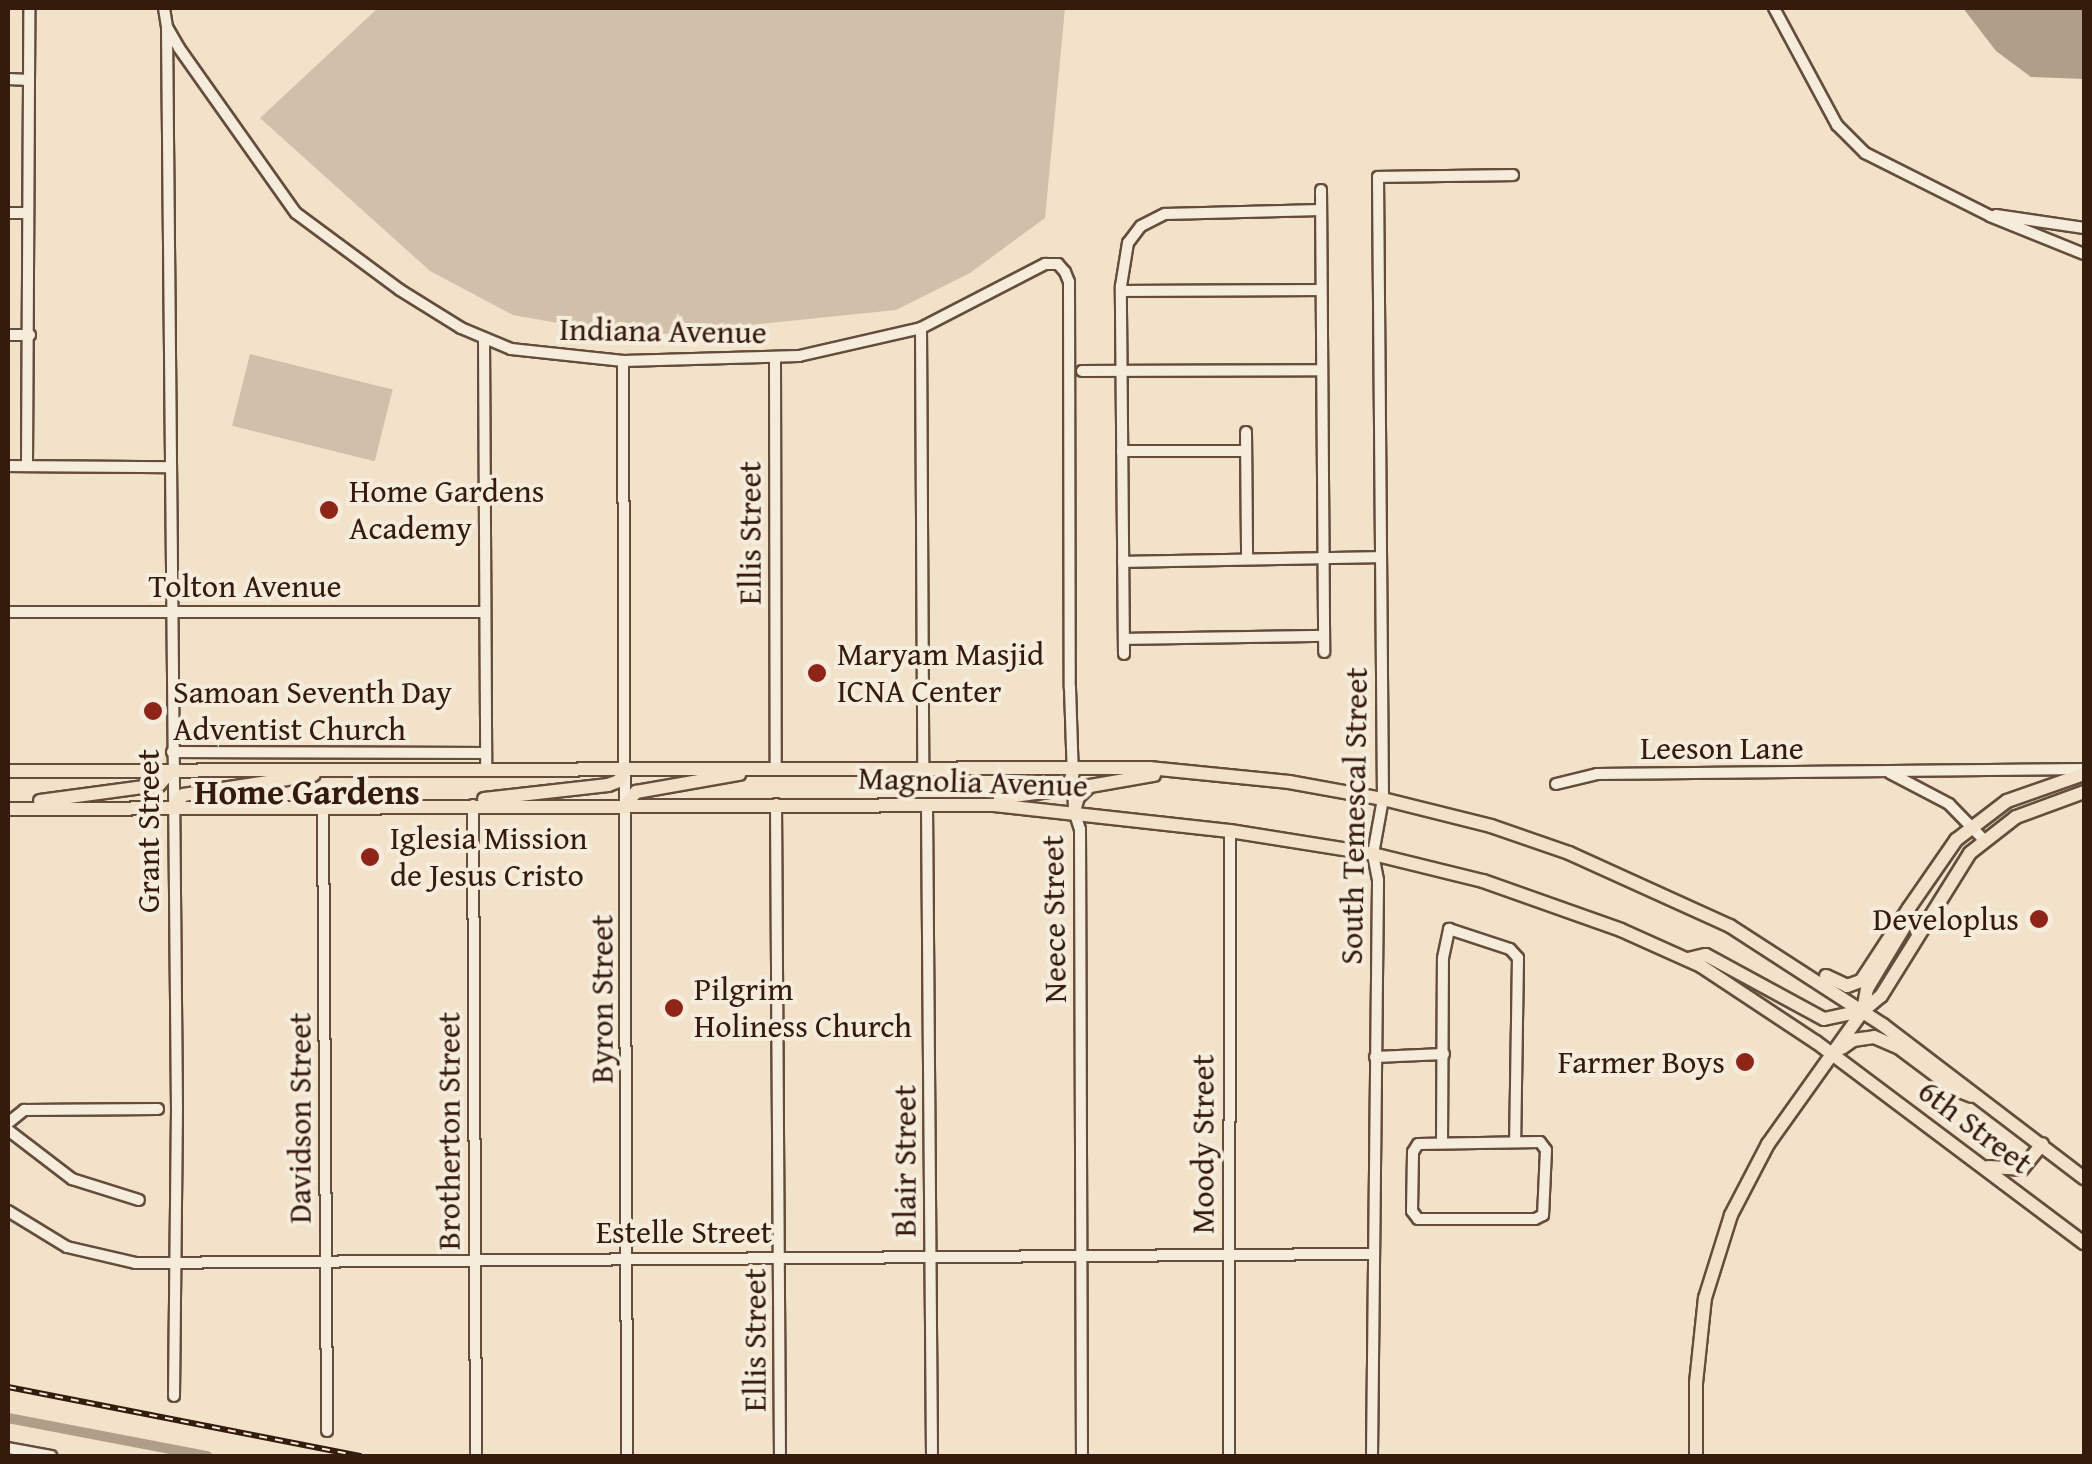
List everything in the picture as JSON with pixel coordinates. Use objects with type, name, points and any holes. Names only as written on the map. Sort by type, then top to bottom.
[{"type":"main road","name":"Magnolia Avenue","points":[[8,771],[922,767],[1184,771],[1384,799],[1491,826],[1569,853],[1676,899],[1777,952],[1863,1011]]},
{"type":"main road","points":[[473,805],[488,797],[608,785],[619,780],[626,768]]},
{"type":"main road","points":[[626,804],[636,792],[776,768]]},
{"type":"main road","points":[[172,808],[183,795],[355,769]]},
{"type":"main road","points":[[952,804],[1058,790],[1070,782],[1074,769]]},
{"type":"main road","points":[[8,807],[159,786],[172,770]]},
{"type":"main road","points":[[1074,812],[1080,792],[1095,784],[1184,771]]},
{"type":"main road","points":[[1777,952],[1839,984],[1854,986],[1867,974],[1956,840],[2030,790],[2084,771]]},
{"type":"main road","points":[[1696,1456],[1698,1340],[1716,1256],[1731,1215],[1768,1144],[1863,1011],[1881,996],[1942,892],[1984,840],[2038,806],[2084,792]]},
{"type":"main road","name":"Magnolia Avenue","points":[[8,807],[952,804],[1074,812],[1230,830],[1373,854],[1482,881],[1621,930],[1686,959],[1768,1007],[1832,1055]]},
{"type":"main road","points":[[1863,1011],[1866,989],[1909,919],[1909,908]]},
{"type":"main road","points":[[1686,959],[1706,955],[1824,1018],[1863,1011]]},
{"type":"main road","name":"6th Street","points":[[1863,1011],[2084,1178]]},
{"type":"main road","points":[[1832,1055],[1853,1040],[1874,1038],[1898,1048],[1954,1089],[1992,1105]]},
{"type":"main road","name":"6th Street","points":[[1832,1055],[2084,1243]]},
{"type":"main road","points":[[1976,1163],[2000,1171],[2022,1169],[2042,1144]]},
{"type":"street","points":[[27,466],[29,8]]},
{"type":"street","name":"Indiana Avenue","points":[[164,8],[167,26],[275,187],[304,221],[400,290],[484,339],[529,353],[623,361],[775,358],[921,328],[1045,264],[1058,264]]},
{"type":"street","points":[[1774,8],[1837,125],[1864,153],[1990,216],[2084,254]]},
{"type":"street","name":"Grant Street","points":[[167,26],[173,611],[174,1396]]},
{"type":"street","points":[[8,79],[30,80]]},
{"type":"street","name":"South Temescal Street","points":[[1372,1456],[1378,871],[1373,854],[1384,799],[1378,177],[1513,176]]},
{"type":"street","points":[[1321,190],[1324,652]]},
{"type":"street","points":[[1124,654],[1121,291],[1128,243],[1142,226],[1165,214],[1321,210]]},
{"type":"street","points":[[8,212],[26,213]]},
{"type":"street","points":[[1990,216],[2011,214],[2084,228]]},
{"type":"street","name":"Neece Street","points":[[1058,264],[1070,282],[1074,812],[1080,829],[1082,1456]]},
{"type":"street","points":[[1121,291],[1322,290]]},
{"type":"street","points":[[921,328],[922,767]]},
{"type":"street","points":[[8,335],[30,335]]},
{"type":"street","points":[[484,339],[482,612],[486,769]]},
{"type":"street","name":"Ellis Street","points":[[775,358],[776,768]]},
{"type":"street","name":"Byron Street","points":[[623,361],[627,1456]]},
{"type":"street","points":[[1082,371],[1322,370]]},
{"type":"street","points":[[1246,432],[1248,559]]},
{"type":"street","points":[[1122,451],[1246,451]]},
{"type":"street","points":[[8,466],[170,468]]},
{"type":"street","points":[[1123,562],[1381,557]]},
{"type":"street","name":"Tolton Avenue","points":[[8,612],[482,612]]},
{"type":"street","points":[[1124,639],[1324,636]]},
{"type":"street","points":[[172,752],[486,753]]},
{"type":"street","name":"Leeson Lane","points":[[1556,784],[1597,774],[2084,771]]},
{"type":"street","name":"Leeson Lane","points":[[1889,773],[1933,793],[1984,840]]},
{"type":"street","name":"Ellis Street","points":[[776,804],[780,1456]]},
{"type":"street","name":"Brotherton Street","points":[[473,805],[476,1456]]},
{"type":"street","name":"Blair Street","points":[[927,805],[932,1456]]},
{"type":"street","name":"Davidson Street","points":[[323,806],[327,1431]]},
{"type":"street","name":"Moody Street","points":[[1230,830],[1230,1456]]},
{"type":"street","points":[[1442,1143],[1443,958],[1449,929],[1510,949],[1518,958],[1515,1142]]},
{"type":"street","points":[[1375,1057],[1444,1054]]},
{"type":"street","points":[[138,1200],[72,1180],[8,1126],[24,1110],[158,1108]]},
{"type":"street","points":[[1540,1142],[1546,1150],[1543,1215],[1535,1219],[1418,1219],[1412,1211],[1413,1152],[1418,1144],[1442,1143],[1540,1142]]},
{"type":"street","name":"Estelle Street","points":[[8,1210],[46,1236],[94,1256],[175,1264],[1374,1254]]},
{"type":"street","points":[[8,1448],[52,1456]]},
{"type":"shaded area","points":[[378,8],[1065,8],[1045,218],[970,273],[896,310],[635,337],[513,315],[430,271],[260,118]]},
{"type":"shaded area","points":[[1963,8],[2084,8],[2084,79],[2031,77],[1996,51]]},
{"type":"shaded area","points":[[250,354],[393,390],[375,461],[232,426]]},
{"type":"waterway","points":[[8,1418],[207,1456]]},
{"type":"railway","points":[[8,1387],[361,1456]]},
{"type":"place","name":"Home Gardens Academy","points":[[329,510]]},
{"type":"place","name":"Maryam Masjid ICNA Center","points":[[817,673]]},
{"type":"place","name":"Samoan Seventh Day Adventist Church","points":[[153,711]]},
{"type":"place","name":"Iglesia Mission de Jesus Cristo","points":[[370,857]]},
{"type":"place","name":"Developlus","points":[[2039,919]]},
{"type":"place","name":"Pilgrim Holiness Church","points":[[674,1008]]},
{"type":"place","name":"Farmer Boys","points":[[1745,1062]]},
{"type":"district","name":"Home Gardens","points":[[307,792]]}]
